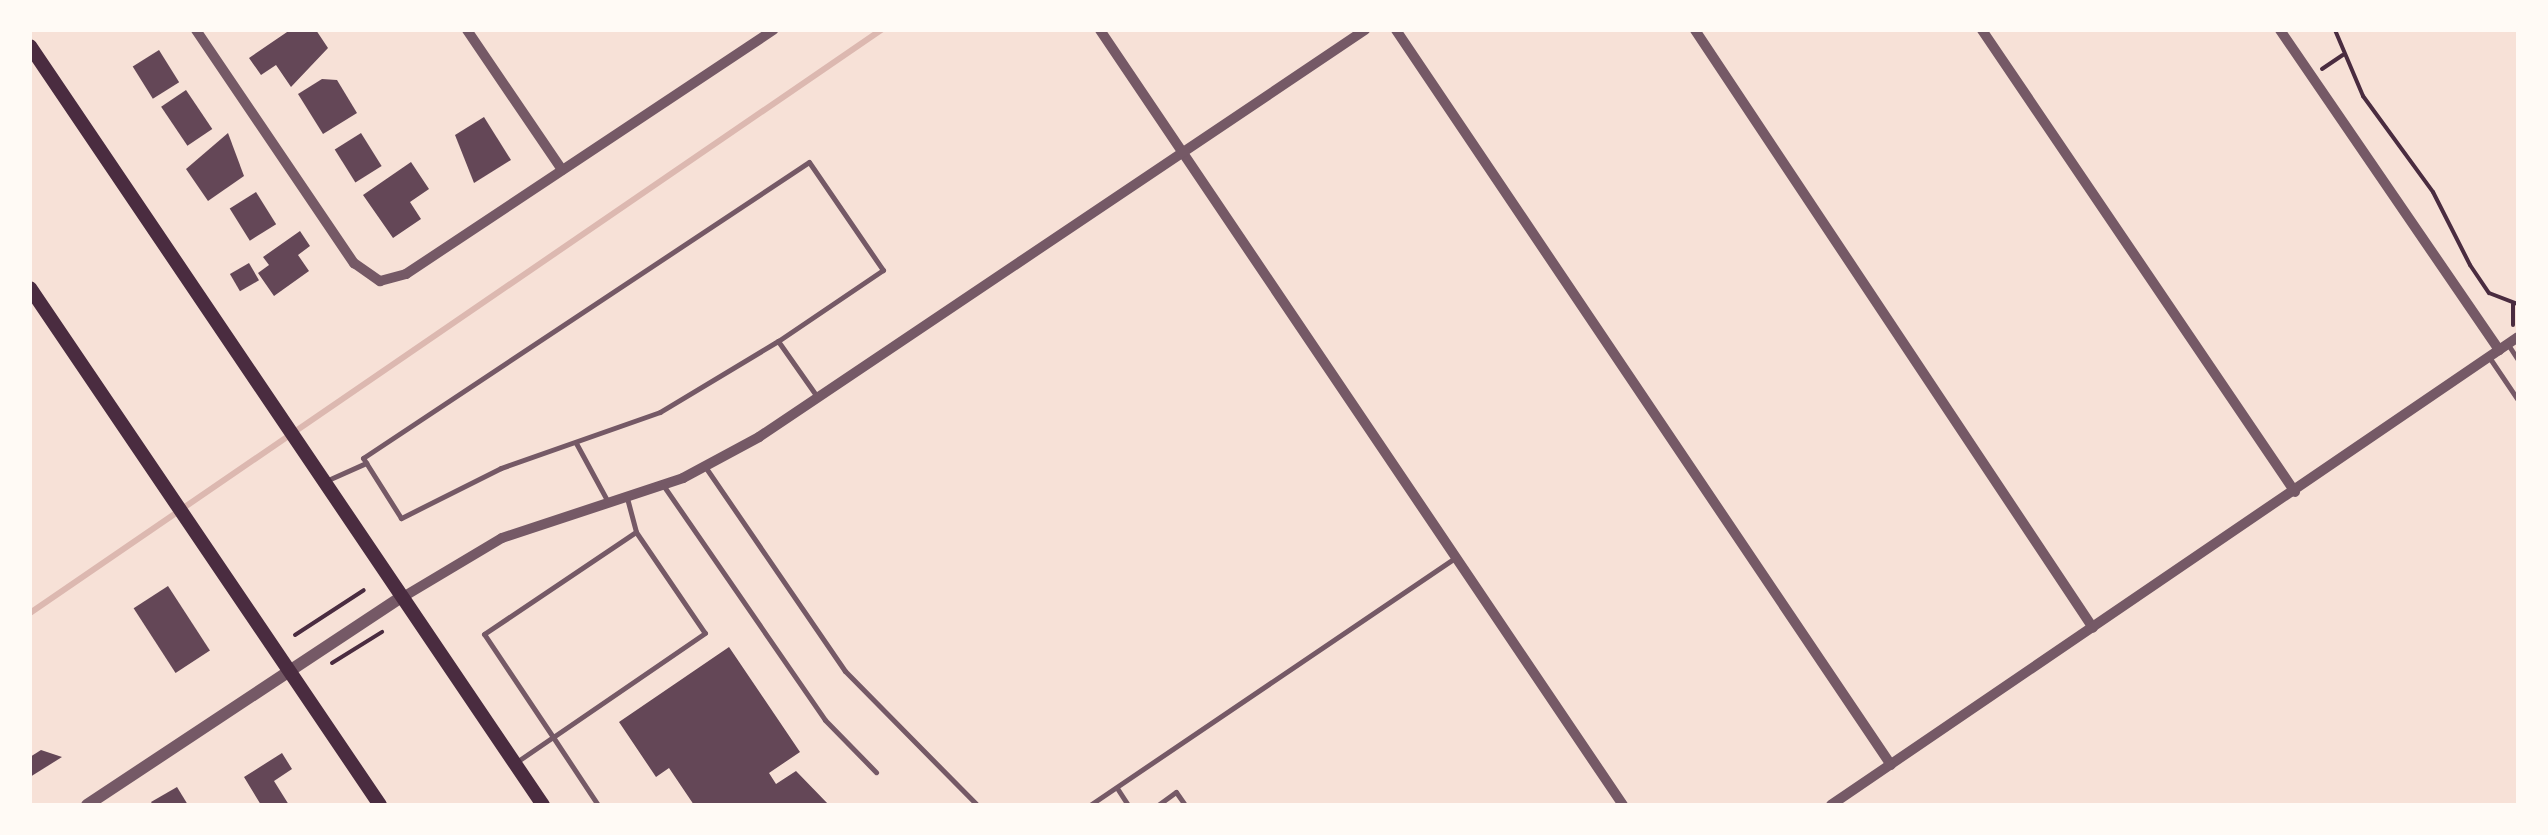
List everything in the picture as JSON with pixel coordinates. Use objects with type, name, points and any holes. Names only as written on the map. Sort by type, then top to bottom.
[{"type":"main road","points":[[30,46],[397,600],[543,805]]},
{"type":"main road","points":[[31,291],[380,805]]},
{"type":"street","points":[[196,30],[346,252],[380,281],[406,274],[773,30]]},
{"type":"street","points":[[467,30],[562,170]]},
{"type":"street","points":[[750,30],[757,41]]},
{"type":"street","points":[[1100,30],[1623,805]]},
{"type":"street","points":[[91,804],[288,670],[502,538],[663,486],[706,468],[818,398],[1365,30]]},
{"type":"street","points":[[1396,30],[1891,765]]},
{"type":"street","points":[[1694,30],[2093,628]]},
{"type":"street","points":[[1982,30],[2295,492]]},
{"type":"street","points":[[1831,805],[2503,347],[2280,30]]},
{"type":"lane","points":[[320,484],[366,463],[808,162],[884,270],[688,398],[402,518],[366,463]]},
{"type":"lane","points":[[778,341],[818,398]]},
{"type":"lane","points":[[2503,347],[2518,360]]},
{"type":"lane","points":[[2503,347],[2518,400]]},
{"type":"lane","points":[[576,443],[608,503]]},
{"type":"lane","points":[[706,468],[845,671],[977,805]]},
{"type":"lane","points":[[2518,471],[2518,488]]},
{"type":"lane","points":[[663,486],[790,673],[876,772]]},
{"type":"lane","points":[[514,763],[705,633],[636,532],[627,498]]},
{"type":"lane","points":[[598,805],[484,634],[636,532]]},
{"type":"lane","points":[[1090,805],[1457,557]]},
{"type":"lane","points":[[1117,788],[1128,805]]},
{"type":"lane","points":[[1158,805],[1176,792],[1184,805]]},
{"type":"path","points":[[2336,30],[2343,55],[2490,292],[2518,304]]},
{"type":"path","points":[[2311,77],[2343,55]]},
{"type":"path","points":[[295,635],[364,590]]},
{"type":"path","points":[[320,673],[382,632]]},
{"type":"building","points":[[290,30],[316,30],[328,48],[291,87],[276,65],[261,75],[249,58]]},
{"type":"building","points":[[159,50],[179,82],[153,99],[133,66]]},
{"type":"building","points":[[322,79],[337,80],[357,113],[323,134],[298,94]]},
{"type":"building","points":[[186,90],[212,129],[187,146],[161,107]]},
{"type":"building","points":[[484,117],[511,160],[474,183],[455,135]]},
{"type":"building","points":[[228,133],[244,176],[208,201],[186,169]]},
{"type":"building","points":[[361,133],[382,166],[355,183],[335,149]]},
{"type":"building","points":[[411,162],[429,189],[410,202],[421,219],[393,238],[363,195]]},
{"type":"building","points":[[256,192],[276,224],[250,241],[230,208]]},
{"type":"building","points":[[300,231],[310,246],[298,255],[309,271],[274,296],[258,273],[269,265],[263,257]]},
{"type":"building","points":[[249,263],[259,280],[240,291],[230,274]]},
{"type":"building","points":[[168,586],[210,651],[176,673],[134,608]]},
{"type":"building","points":[[729,647],[800,752],[769,773],[776,784],[796,771],[829,805],[694,805],[669,768],[656,777],[619,722]]},
{"type":"building","points":[[41,750],[62,757],[30,777],[30,757]]},
{"type":"building","points":[[282,753],[292,769],[274,781],[289,805],[261,805],[244,777]]},
{"type":"building","points":[[177,787],[188,805],[151,802]]},
{"type":"waterway","points":[[30,613],[881,30]]}]
